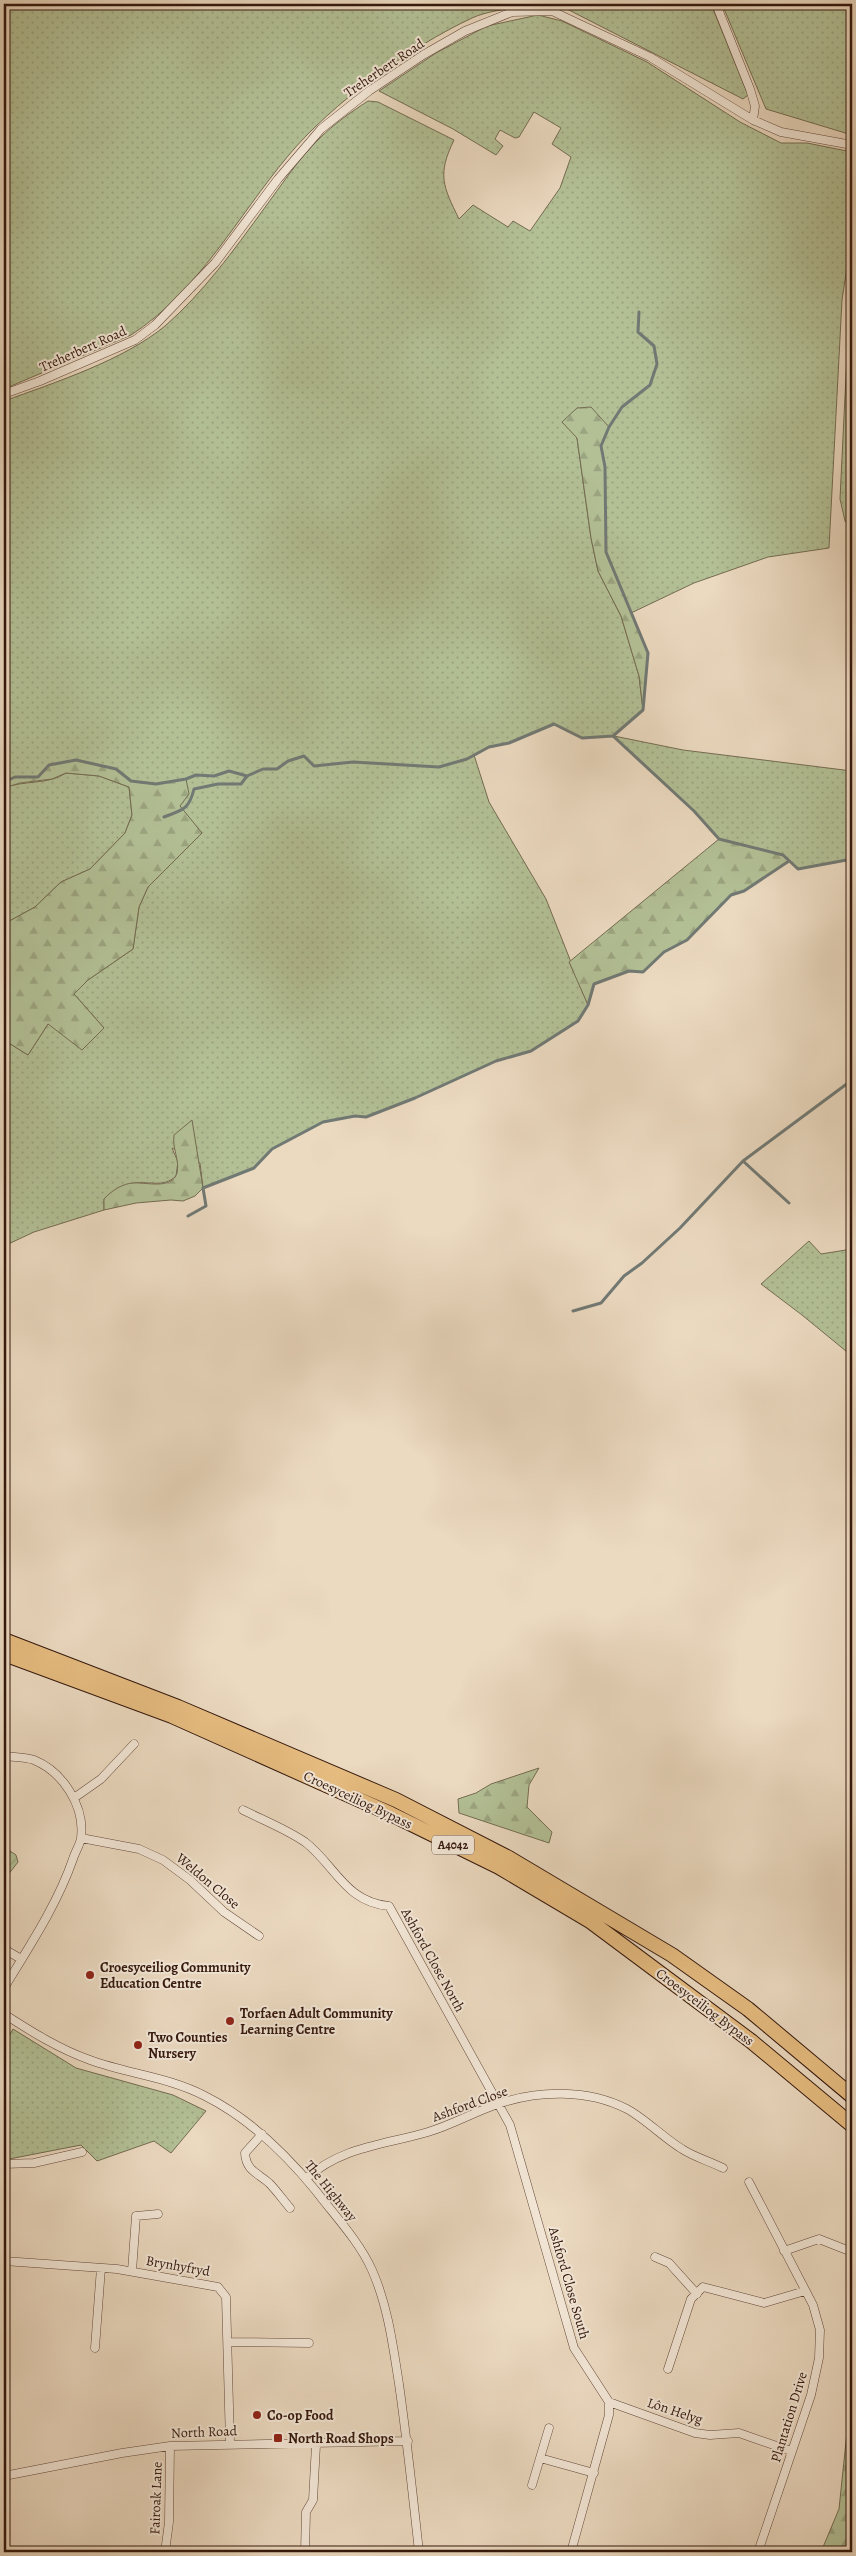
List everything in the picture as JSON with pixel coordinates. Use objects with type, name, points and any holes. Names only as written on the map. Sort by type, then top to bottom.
[{"type":"highway","name":"Croesyceiliog Bypass","points":[[4,1640],[178,1707],[396,1800],[509,1858],[679,1960],[748,2009],[852,2096]]},
{"type":"highway","name":"Croesyceiliog Bypass","points":[[4,1654],[172,1716],[391,1814],[499,1867],[598,1926],[751,2041],[852,2125]]},
{"type":"street","points":[[716,4],[750,89],[755,106],[753,120]]},
{"type":"street","name":"Treherbert Road","points":[[4,394],[40,381],[135,340],[155,325],[215,263],[278,179],[321,129],[370,90],[423,55],[465,31],[512,12],[552,11],[650,57],[753,120],[781,132],[852,145]]},
{"type":"street","points":[[74,1798],[101,1779],[134,1744]]},
{"type":"street","points":[[4,1756],[34,1760],[66,1786],[74,1798],[80,1813],[81,1838],[68,1872],[4,1988]]},
{"type":"street","name":"Ashford Close North","points":[[243,1810],[305,1842],[324,1861],[346,1888],[362,1898],[379,1905],[389,1906],[497,2104]]},
{"type":"street","name":"Weldon Close","points":[[81,1838],[139,1849],[163,1860],[190,1880],[224,1912],[259,1936]]},
{"type":"street","points":[[4,1949],[21,1959]]},
{"type":"street","name":"The Highway","points":[[4,2014],[62,2049],[91,2061],[183,2086],[206,2096],[262,2134],[306,2178],[360,2247],[372,2270],[382,2297],[390,2330],[408,2442],[420,2552]]},
{"type":"street","name":"Ashford Close","points":[[306,2178],[318,2167],[342,2154],[445,2127],[497,2104],[537,2095],[568,2093],[603,2100],[628,2109],[684,2151],[723,2168]]},
{"type":"street","name":"Ashford Close South","points":[[497,2104],[510,2125],[516,2141],[574,2348],[609,2402]]},
{"type":"street","points":[[262,2134],[245,2153],[246,2161],[249,2168],[270,2184],[290,2208]]},
{"type":"street","points":[[4,2164],[34,2164],[82,2152]]},
{"type":"street","name":"Plantation Drive","points":[[749,2182],[805,2291],[820,2330],[819,2358],[811,2396],[758,2552]]},
{"type":"street","points":[[132,2271],[136,2216],[158,2214]]},
{"type":"street","points":[[784,2251],[819,2239],[852,2252]]},
{"type":"street","points":[[654,2257],[669,2263],[697,2294]]},
{"type":"street","name":"Brynhyfryd","points":[[4,2261],[132,2271],[218,2287],[226,2296],[230,2443]]},
{"type":"street","points":[[96,2348],[101,2268]]},
{"type":"street","points":[[668,2369],[691,2299],[703,2287],[764,2303],[805,2291]]},
{"type":"street","points":[[228,2342],[309,2343]]},
{"type":"street","points":[[571,2552],[609,2415],[609,2402]]},
{"type":"street","name":"Lôn Helyg","points":[[609,2402],[696,2433],[710,2435],[739,2433],[791,2451]]},
{"type":"street","points":[[532,2485],[549,2428]]},
{"type":"street","name":"North Road","points":[[4,2476],[122,2453],[170,2446],[230,2443],[316,2445],[408,2442]]},
{"type":"street","points":[[305,2552],[306,2512],[313,2500],[316,2445]]},
{"type":"street","name":"Fairoak Lane","points":[[165,2552],[169,2522],[170,2446]]},
{"type":"street","points":[[540,2458],[594,2473]]},
{"type":"green space","points":[[4,4],[521,4],[520,6],[472,18],[448,30],[398,60],[349,97],[306,136],[288,156],[216,252],[177,297],[131,335],[4,389]]},
{"type":"green space","points":[[566,4],[711,4],[748,95],[743,99],[565,8]]},
{"type":"green space","points":[[722,4],[852,4],[852,135],[766,109]]},
{"type":"green space","points":[[538,15],[562,21],[647,62],[740,122],[781,143],[807,143],[852,152],[852,234],[842,300],[829,548],[768,557],[694,583],[631,613],[606,552],[605,467],[601,446],[577,438],[591,538],[598,571],[621,616],[639,676],[643,710],[614,736],[683,750],[852,771],[852,859],[798,869],[783,855],[719,839],[694,811],[613,736],[582,738],[554,724],[509,743],[489,747],[474,755],[489,802],[546,899],[588,1005],[578,1021],[531,1051],[496,1061],[415,1098],[366,1117],[355,1116],[323,1122],[272,1149],[254,1168],[203,1188],[200,1163],[172,1148],[178,1162],[176,1176],[171,1180],[162,1183],[135,1183],[128,1185],[104,1199],[104,1210],[34,1232],[4,1246],[4,1040],[28,1055],[48,1024],[104,1028],[74,994],[88,980],[133,949],[139,907],[148,887],[201,833],[180,806],[186,779],[156,784],[131,781],[116,769],[76,760],[38,777],[15,777],[4,782],[4,401],[88,370],[130,350],[165,326],[192,300],[217,271],[312,146],[337,123],[368,101],[378,102],[454,140],[445,162],[444,180],[449,198],[459,219],[473,205],[508,227],[513,221],[530,231],[560,188],[571,157],[552,144],[561,128],[534,112],[519,137],[515,138],[500,130],[495,139],[503,146],[496,155],[453,129],[379,91],[436,53],[487,26]]},
{"type":"green space","points":[[852,285],[852,530],[845,521],[840,499]]},
{"type":"green space","points":[[591,407],[609,427],[601,446],[605,467],[606,552],[648,653],[643,710],[639,676],[621,616],[598,571],[591,538],[577,438],[562,422],[577,408]]},
{"type":"green space","points":[[76,760],[116,769],[131,781],[156,784],[186,779],[189,794],[180,806],[202,833],[148,887],[139,907],[133,949],[88,980],[74,994],[104,1028],[82,1050],[48,1024],[28,1055],[4,1040],[4,924],[35,907],[61,882],[90,869],[125,833],[132,815],[129,787],[99,776],[66,773],[52,779],[20,783],[4,788],[4,782],[15,777],[38,777],[49,765]]},
{"type":"green space","points":[[66,773],[99,776],[129,787],[132,815],[125,833],[90,869],[61,882],[35,907],[4,924],[4,788],[44,781]]},
{"type":"green space","points":[[719,839],[783,855],[789,861],[744,891],[731,895],[687,940],[664,952],[643,972],[629,971],[594,984],[588,1005],[569,962]]},
{"type":"green space","points":[[192,1120],[203,1188],[195,1196],[183,1201],[171,1200],[136,1203],[104,1210],[104,1199],[122,1186],[130,1183],[158,1184],[170,1182],[174,1178],[178,1168],[174,1135]]},
{"type":"green space","points":[[809,1241],[821,1254],[852,1249],[852,1356],[761,1284]]},
{"type":"green space","points":[[539,1768],[529,1785],[527,1807],[552,1832],[549,1843],[459,1813],[458,1799],[476,1793],[491,1784]]},
{"type":"green space","points":[[4,1847],[16,1855],[18,1862],[4,1880]]},
{"type":"green space","points":[[13,2029],[76,2068],[173,2095],[206,2111],[171,2153],[154,2141],[97,2161],[81,2145],[4,2160],[4,2045]]},
{"type":"green space","points":[[852,2384],[852,2552],[821,2552],[839,2509]]},
{"type":"waterway","points":[[613,736],[643,710],[648,653],[606,552],[605,467],[601,446],[609,427],[622,407],[650,385],[657,364],[654,346],[638,332],[639,312]]},
{"type":"waterway","points":[[4,782],[15,777],[38,777],[49,765],[76,760],[116,769],[131,781],[156,784],[186,779],[196,775],[214,776],[229,771],[247,776],[263,769],[277,769],[288,761],[304,756],[314,766],[353,762],[439,767],[467,759],[489,747],[509,743],[554,724],[582,738],[613,736],[694,811],[719,839],[783,855],[798,869],[852,859]]},
{"type":"waterway","points":[[164,817],[184,808],[190,801],[194,789],[218,784],[241,784],[247,776]]},
{"type":"waterway","points":[[188,1216],[206,1206],[203,1188],[254,1168],[272,1149],[323,1122],[355,1116],[366,1117],[415,1098],[496,1061],[531,1051],[578,1021],[588,1005],[594,984],[629,971],[643,972],[664,952],[687,940],[731,895],[744,891],[789,861]]},
{"type":"waterway","points":[[573,1311],[601,1303],[624,1276],[642,1263],[680,1228],[743,1161],[852,1080]]},
{"type":"waterway","points":[[743,1161],[789,1203]]},
{"type":"place","name":"Croesyceiliog Community Education Centre","points":[[90,1975]]},
{"type":"place","name":"Torfaen Adult Community Learning Centre","points":[[230,2021]]},
{"type":"place","name":"Two Counties Nursery","points":[[138,2045]]},
{"type":"place","name":"Co-op Food","points":[[257,2415]]},
{"type":"place","name":"North Road Shops","points":[[278,2438]]}]
